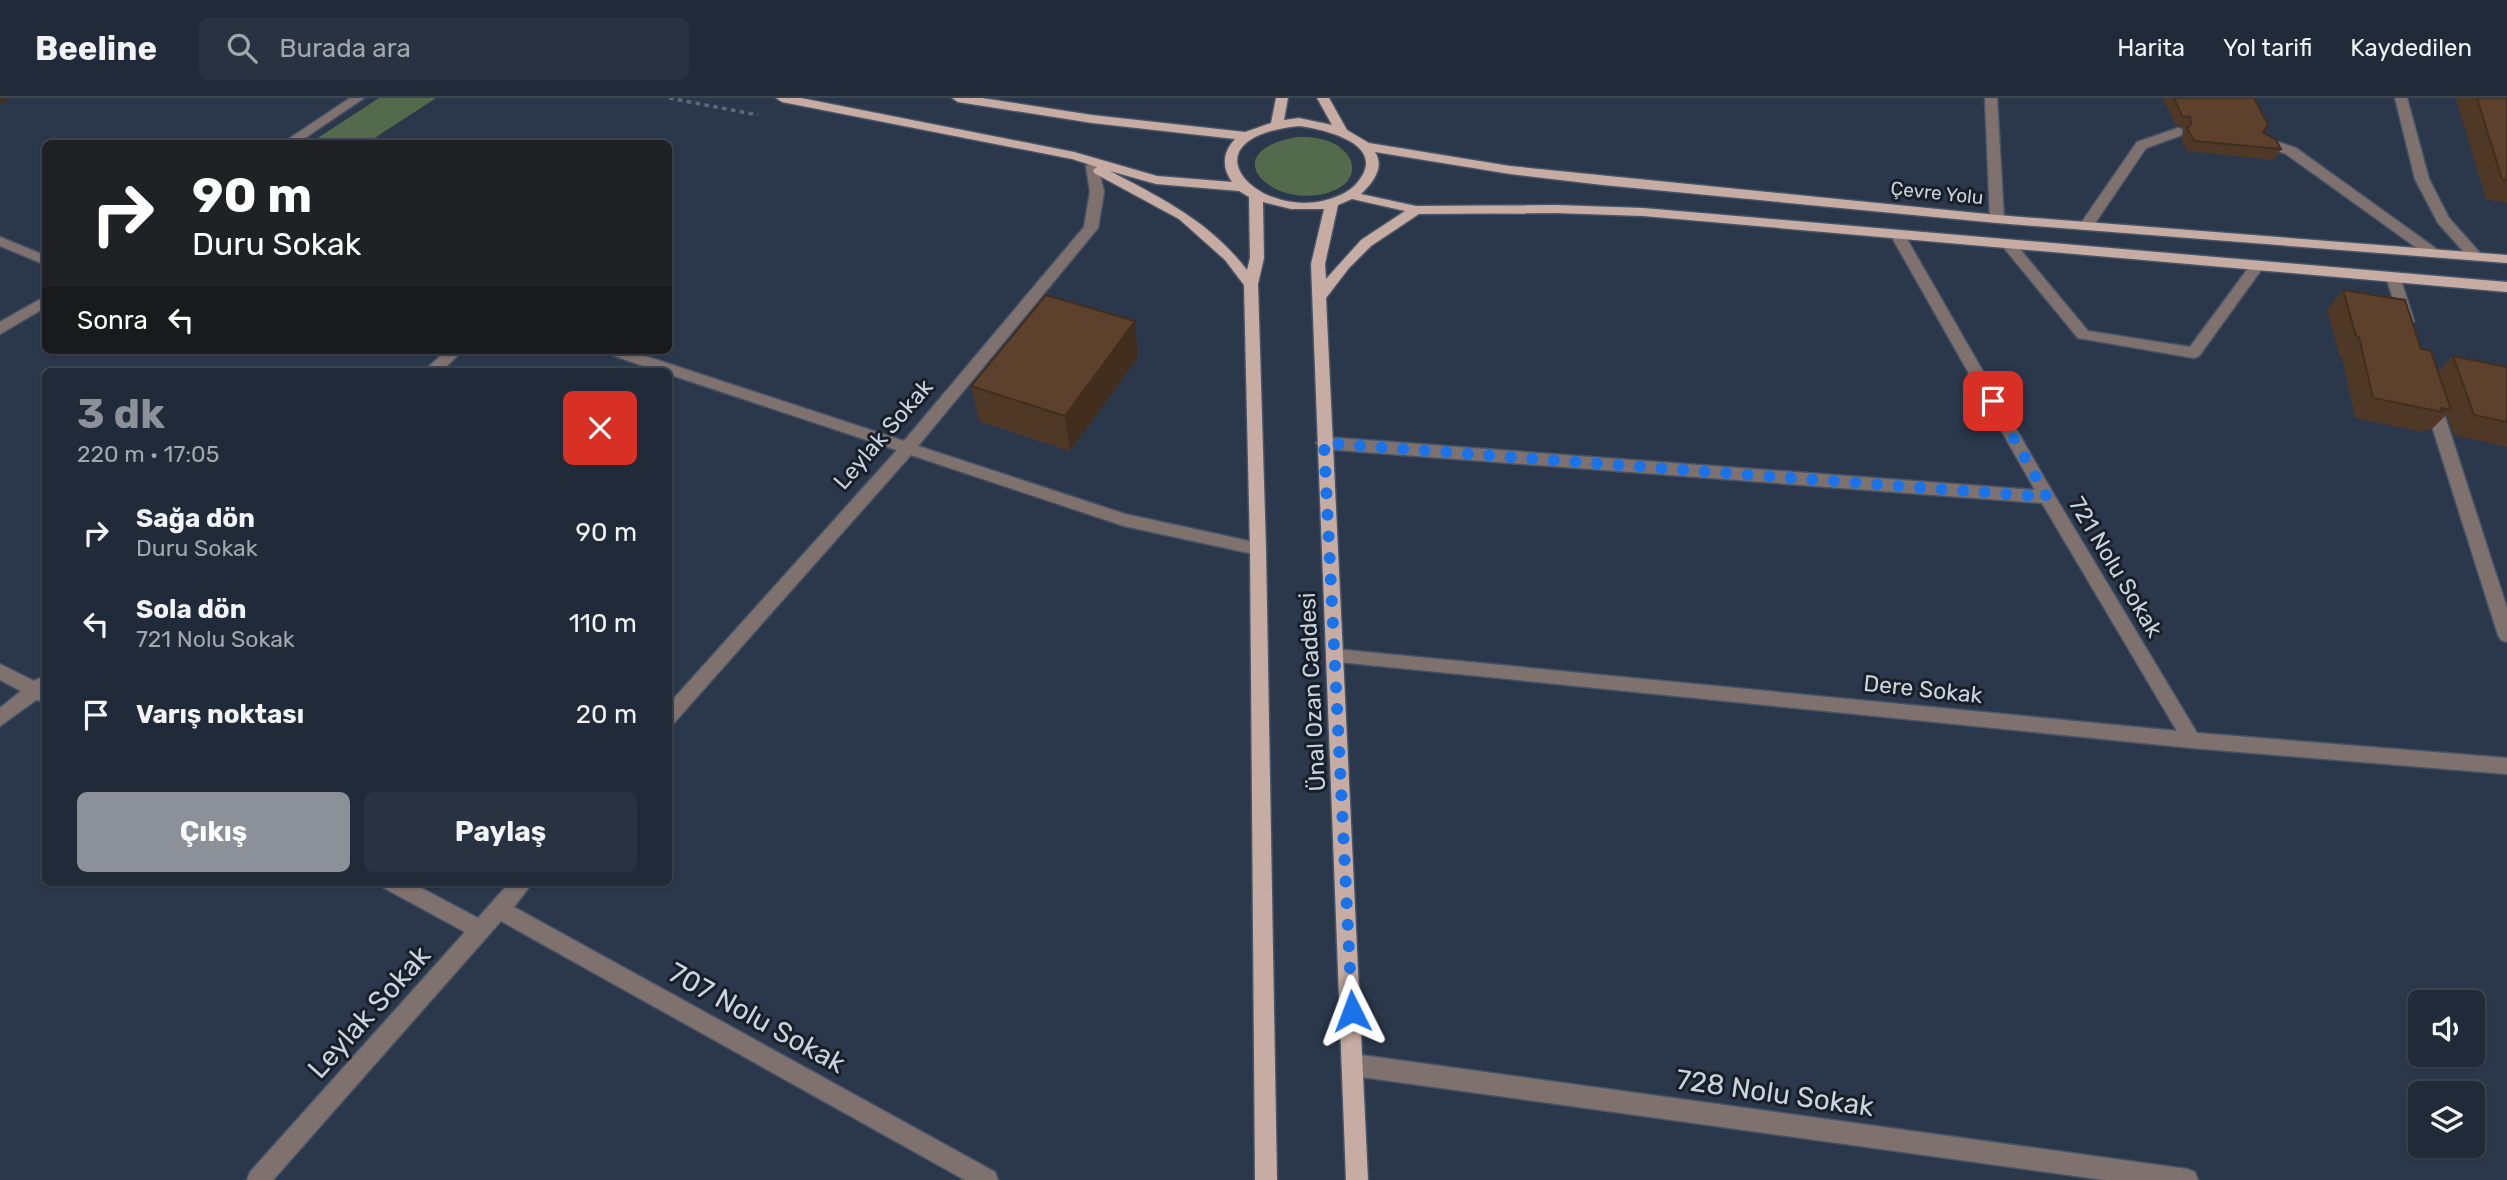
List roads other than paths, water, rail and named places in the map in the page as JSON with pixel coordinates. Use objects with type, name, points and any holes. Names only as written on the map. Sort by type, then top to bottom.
[{"type":"main road","points":[[782,98],[1074,156],[1156,180],[1243,187]]},
{"type":"main road","points":[[958,98],[1011,103],[1092,119],[1246,136]]},
{"type":"main road","points":[[1277,124],[1282,98]]},
{"type":"main road","points":[[1323,98],[1341,130]]},
{"type":"main road","points":[[1299,121],[1341,130],[1365,146],[1371,159],[1371,172],[1364,184],[1350,195],[1332,202],[1292,205],[1256,196],[1234,177],[1229,162],[1233,148],[1246,136],[1277,124],[1299,121]]},
{"type":"main road","name":"Çevre Yolu","points":[[1365,146],[1510,170],[1603,181],[1997,219],[2507,259]]},
{"type":"main road","points":[[1074,156],[1184,216],[1230,257],[1251,284]]},
{"type":"main road","name":"Çevre Yolu","points":[[1350,195],[1416,210],[1556,209],[1643,212],[2507,287]]},
{"type":"main road","points":[[1256,196],[1257,258],[1251,284],[1258,549],[1266,1180]]},
{"type":"main road","name":"Ünal Ozan Caddesi","points":[[1332,202],[1318,264],[1357,1180]]},
{"type":"main road","points":[[1320,296],[1344,265],[1366,243],[1416,210]]},
{"type":"street","points":[[293,140],[358,98]]},
{"type":"street","points":[[1991,98],[1997,219]]},
{"type":"street","points":[[2401,98],[2422,179],[2443,220],[2476,257]]},
{"type":"street","points":[[2086,226],[2141,145],[2178,132]]},
{"type":"street","points":[[2264,141],[2291,151],[2433,253]]},
{"type":"street","name":"Leylak Sokak","points":[[672,713],[906,450],[1091,228],[1097,192],[1092,166]]},
{"type":"street","name":"721 Nolu Sokak","points":[[1897,234],[2047,497],[2192,740]]},
{"type":"street","points":[[0,240],[42,259]]},
{"type":"street","points":[[2009,244],[2083,335],[2194,353],[2257,266]]},
{"type":"street","points":[[2393,277],[2414,343]]},
{"type":"street","points":[[0,329],[42,303]]},
{"type":"street","points":[[435,368],[452,354]]},
{"type":"street","points":[[623,354],[664,368]]},
{"type":"street","points":[[672,371],[1124,520],[1258,549]]},
{"type":"street","points":[[2426,382],[2507,635]]},
{"type":"street","points":[[1324,443],[2047,497]]},
{"type":"street","name":"Dere Sokak","points":[[1335,656],[2192,740],[2507,766]]},
{"type":"street","points":[[0,671],[42,689]]},
{"type":"street","points":[[0,718],[42,689]]},
{"type":"street","points":[[398,886],[480,930]]},
{"type":"street","name":"Leylak Sokak","points":[[258,1180],[519,886]]},
{"type":"street","name":"707 Nolu Sokak","points":[[499,909],[986,1180]]},
{"type":"street","name":"728 Nolu Sokak","points":[[1354,1065],[2187,1180]]}]
